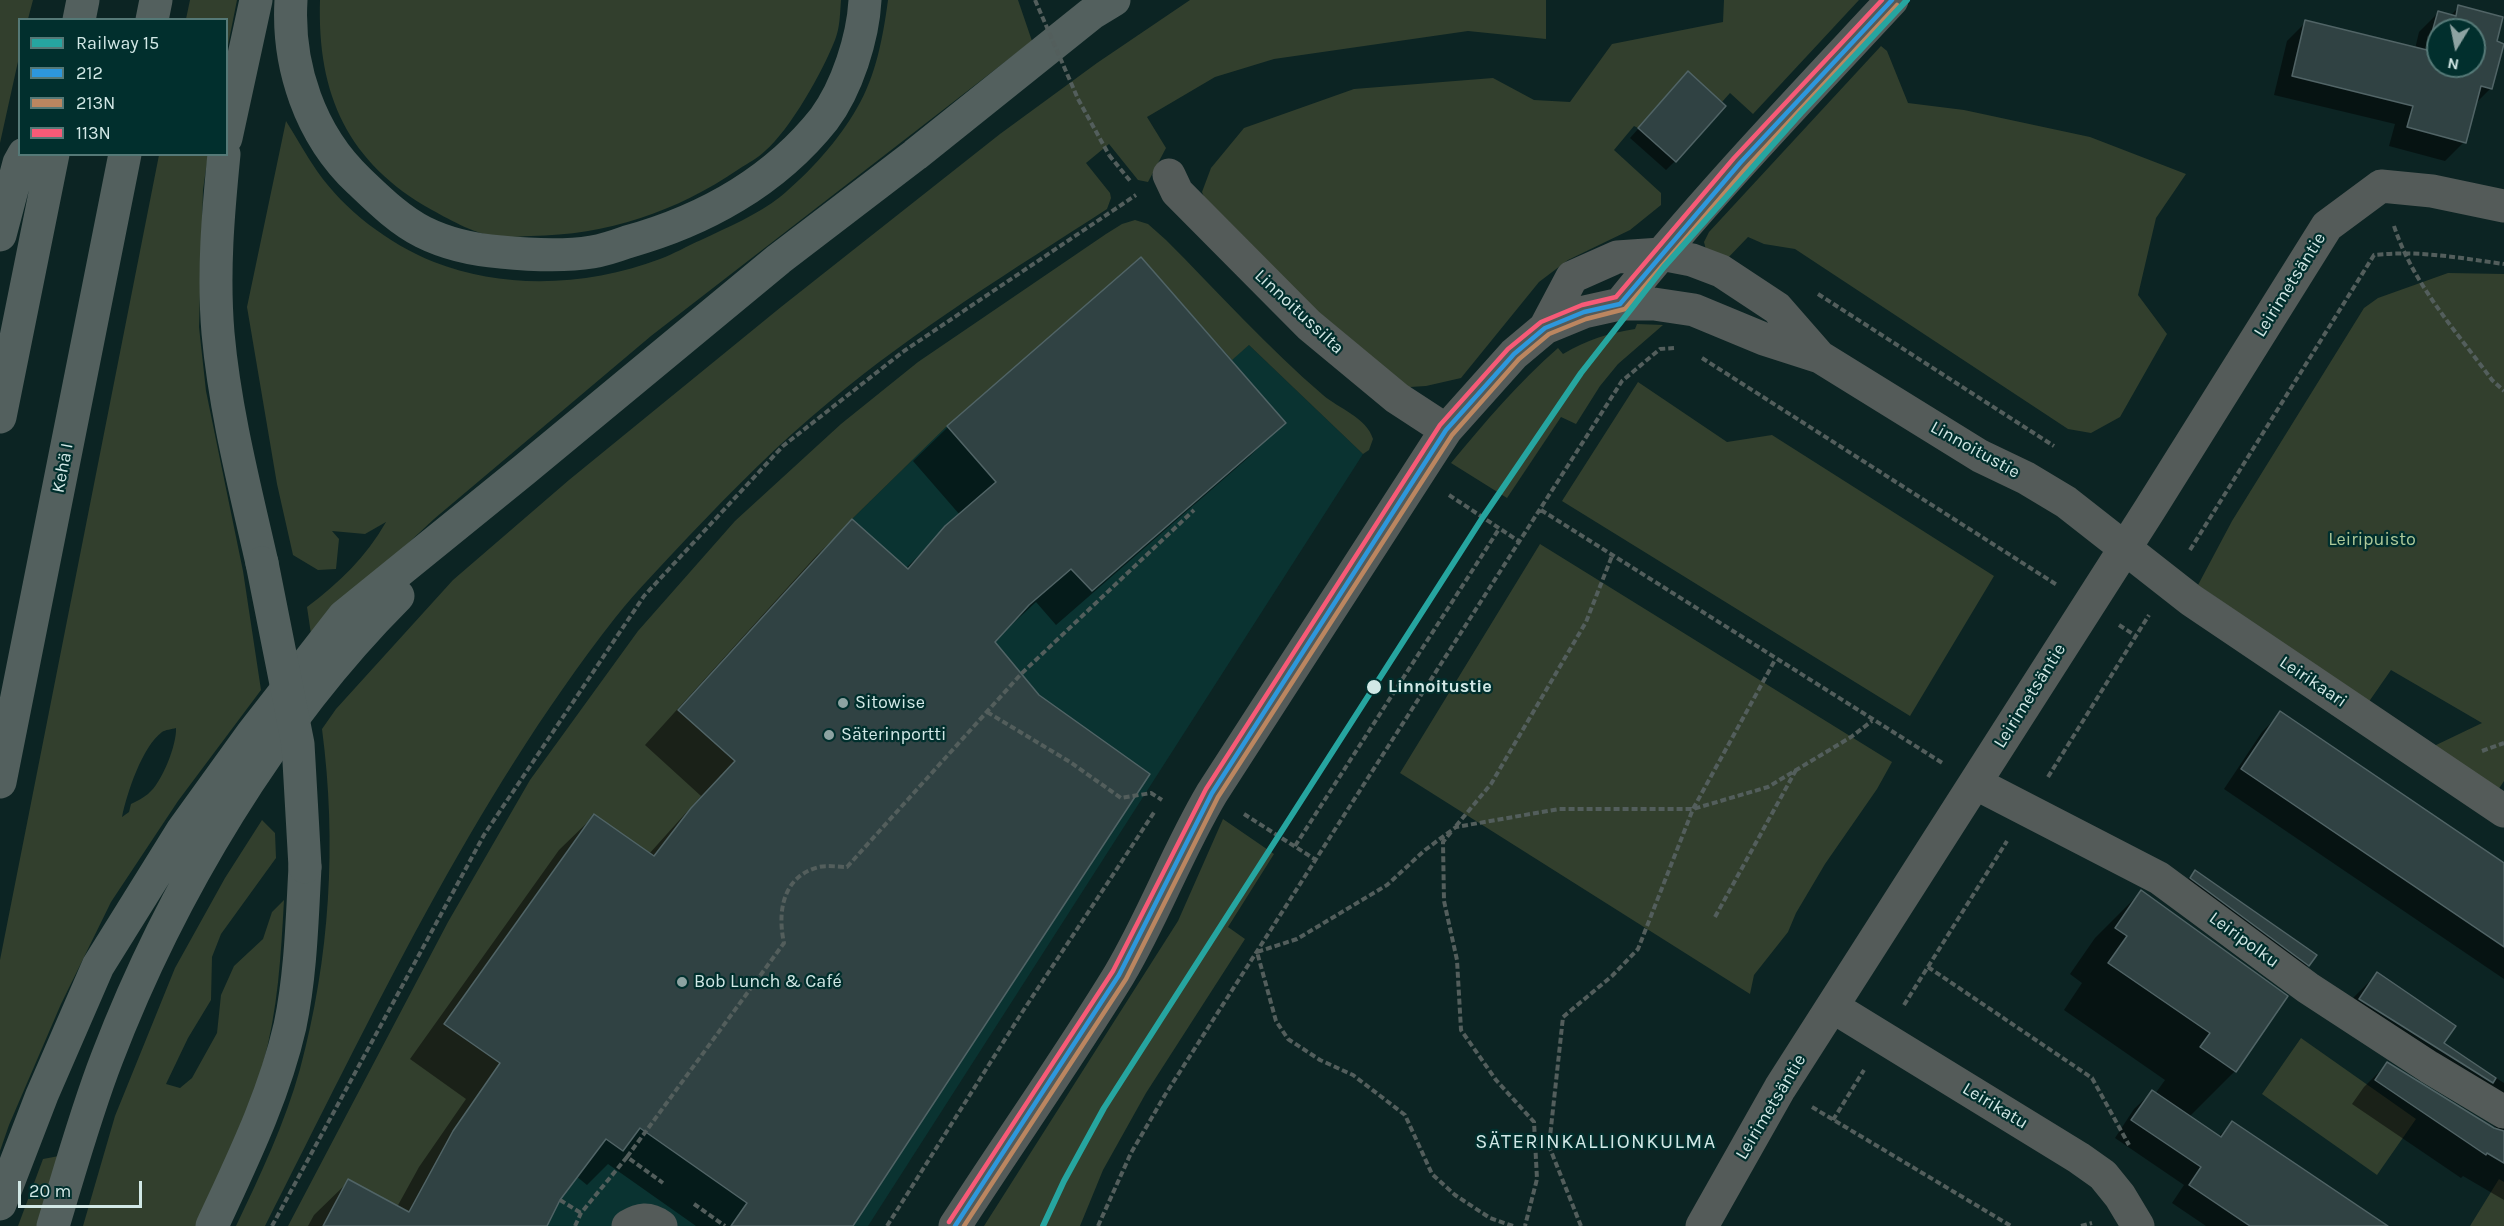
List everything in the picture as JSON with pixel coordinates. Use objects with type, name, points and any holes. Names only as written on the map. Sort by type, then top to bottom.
[{"type":"highway","points":[[79,18],[83,0]]},
{"type":"highway","points":[[152,18],[156,0]]},
{"type":"highway","points":[[228,129],[256,0]]},
{"type":"highway","points":[[291,0],[295,64],[315,124],[343,166],[382,204],[422,232],[472,249],[532,256],[592,252],[655,235],[715,210],[751,186],[791,154],[825,117],[848,75],[864,21],[865,0]]},
{"type":"highway","points":[[0,1204],[42,1095],[98,966],[182,831],[252,734],[344,616],[779,259],[915,155],[1091,14],[1114,0]]},
{"type":"highway","points":[[0,235],[23,156]]},
{"type":"highway","points":[[0,417],[53,156]]},
{"type":"highway","name":"Kehä I","points":[[0,783],[125,156]]},
{"type":"highway","points":[[212,1226],[250,1146],[289,1027],[300,962],[305,867],[298,744],[262,563],[232,433],[218,334],[215,259],[224,156]]},
{"type":"highway","points":[[52,1226],[107,1058],[148,963],[208,844],[275,743],[366,628],[524,470]]},
{"type":"street","points":[[1620,304],[1740,163],[1892,0]]},
{"type":"street","name":"Linnoitussilta","points":[[1169,175],[1176,192],[1309,325],[1397,398],[1446,430]]},
{"type":"street","name":"Leirimetsäntie","points":[[1702,1226],[1780,1088],[2125,549],[2327,226],[2381,186],[2432,190],[2504,206]]},
{"type":"street","name":"Linnoitustie","points":[[1545,328],[1572,278],[1617,257],[1661,254],[1692,260],[1721,271],[1777,308],[1820,357]]},
{"type":"street","name":"Linnoitustie","points":[[955,1226],[1119,974],[1154,912],[1190,829],[1212,793],[1446,430],[1514,354],[1545,328],[1584,312],[1620,304],[1654,304],[1694,310],[1764,339],[1820,357],[1980,456],[2026,478],[2066,502],[2125,549]]},
{"type":"street","name":"Leirikaari","points":[[2125,549],[2169,584],[2504,811]]},
{"type":"street","name":"Leiripolku","points":[[1975,783],[2159,878],[2308,988],[2429,1067],[2504,1112]]},
{"type":"street","name":"Leirikatu","points":[[1833,1007],[2103,1175],[2120,1196],[2138,1226]]},
{"type":"street","points":[[628,1226],[639,1220],[651,1220],[661,1226]]},
{"type":"path","points":[[272,1226],[484,836],[644,596],[783,446],[904,351],[1140,193],[1109,155],[1078,99],[1035,0]]},
{"type":"path","points":[[2403,252],[2421,285],[2492,380],[2504,391]]},
{"type":"path","points":[[1833,1120],[2374,255],[2403,252],[2449,255],[2504,264]]},
{"type":"path","points":[[1839,307],[2058,449]]},
{"type":"path","points":[[1098,1226],[1131,1153],[1165,1095],[1622,381],[1660,349],[1678,347]]},
{"type":"path","points":[[1699,356],[2088,605]]},
{"type":"path","points":[[1417,475],[1520,542]]},
{"type":"path","points":[[627,1157],[784,943],[780,915],[786,892],[800,874],[820,867],[847,867],[1021,674],[1194,510]]},
{"type":"path","points":[[1541,510],[1872,721],[1975,783]]},
{"type":"path","points":[[1296,846],[1499,529]]},
{"type":"path","points":[[1525,1226],[1537,1179],[1534,1122],[1496,1080],[1461,1030],[1457,960],[1444,901],[1443,842],[1491,784],[1586,622],[1612,556]]},
{"type":"path","points":[[1581,1226],[1548,1146],[1563,1017],[1612,976],[1638,949],[1693,809],[1776,660]]},
{"type":"path","points":[[987,712],[1070,762],[1121,798],[1151,793],[1162,800]]},
{"type":"path","points":[[1257,952],[1297,939],[1387,885],[1425,850],[1456,827],[1558,809],[1693,809],[1768,787],[1851,737],[1872,721]]},
{"type":"path","points":[[1715,917],[1797,770]]},
{"type":"path","points":[[1212,793],[1316,860]]},
{"type":"path","points":[[887,1226],[1095,902]]},
{"type":"path","points":[[1257,952],[1276,1021],[1288,1039],[1320,1060],[1353,1075],[1405,1115],[1432,1174],[1455,1195],[1490,1218],[1513,1226]]},
{"type":"path","points":[[1928,967],[2092,1078],[2131,1148]]},
{"type":"path","points":[[1780,1088],[2010,1226]]},
{"type":"path","points":[[560,1200],[581,1213]]},
{"type":"shaded area","points":[[1141,257],[1231,360],[1249,345],[1363,454],[868,1226],[323,1226],[348,1179],[444,1024],[594,814],[678,710],[852,519],[947,426]]},
{"type":"green space","points":[[0,0],[33,0],[28,18],[18,18],[18,62],[0,143]]},
{"type":"green space","points":[[190,0],[237,0],[228,45],[228,18],[186,18]]},
{"type":"green space","points":[[320,0],[841,0],[837,35],[830,53],[795,115],[762,154],[691,197],[640,218],[614,226],[559,235],[499,237],[473,230],[432,210],[403,191],[379,171],[359,148],[343,123],[332,96],[324,66]]},
{"type":"green space","points":[[888,0],[1018,0],[1032,41],[651,336],[434,519],[311,634],[307,607],[351,569],[370,547],[386,522],[365,534],[332,531],[339,539],[336,569],[318,570],[293,555],[277,484],[247,307],[286,121],[317,171],[340,199],[384,236],[417,255],[461,271],[489,277],[547,281],[605,275],[665,257],[732,225],[780,197],[802,177],[823,156],[850,120],[864,96],[878,56]]},
{"type":"green space","points":[[1190,0],[1546,0],[1546,39],[1468,31],[1274,59],[1215,77],[1147,117],[1166,148],[1148,182],[1138,180],[1109,144],[1086,163],[1110,193],[1111,198],[1107,209],[930,325],[829,402],[739,484],[651,576],[615,618],[563,688],[514,761],[469,836],[384,991],[265,1226],[236,1226],[263,1169],[287,1109],[310,1027],[324,943],[330,857],[327,772],[322,729],[336,709],[453,580],[569,480],[781,307],[1000,134],[1097,63]]},
{"type":"green space","points":[[1724,0],[1859,0],[1753,114],[1730,93],[1722,102],[1687,72],[1638,128],[1634,126],[1614,150],[1661,193],[1661,205],[1630,230],[1568,260],[1539,282],[1461,378],[1426,386],[1394,388],[1214,222],[1202,192],[1211,168],[1244,128],[1354,89],[1493,78],[1534,100],[1570,102],[1612,44],[1723,22]]},
{"type":"green space","points":[[1881,46],[1887,51],[1908,103],[1964,110],[2090,137],[2186,174],[2156,218],[2138,295],[2167,334],[2120,417],[2091,433],[2068,429],[1795,249],[1764,244],[1748,237],[1725,261],[1706,250],[1704,242],[1709,232]]},
{"type":"green space","points":[[159,156],[208,156],[203,190],[199,327],[206,391],[243,571],[261,690],[178,801],[111,902],[61,1004],[0,1151],[0,960]],"holes":[[[176,728],[168,763],[153,789],[131,804],[129,812],[122,817],[132,784],[148,748],[163,731]]]},
{"type":"green space","points":[[1135,220],[1148,224],[1166,240],[1302,377],[1329,400],[1365,425],[1373,439],[1369,450],[1363,454],[1249,345],[1232,360],[1141,257],[947,426],[852,519],[678,709],[735,761],[691,808],[654,856],[593,814],[444,1024],[500,1063],[453,1131],[409,1212],[348,1179],[323,1226],[288,1226],[448,922],[530,780],[638,631],[735,521],[841,424],[918,362],[1106,234],[1122,224]]},
{"type":"green space","name":"Leiripuisto","points":[[2448,273],[2504,274],[2504,781],[2498,790],[2434,746],[2482,723],[2391,670],[2368,703],[2198,585],[2232,521],[2364,308],[2378,298]]},
{"type":"green space","points":[[1637,324],[1663,325],[1618,364],[1600,386],[1576,424],[1561,417],[1507,498],[1451,463],[1489,418],[1558,348],[1563,354],[1598,338],[1635,329]]},
{"type":"green space","points":[[1638,382],[1727,442],[1772,435],[1994,576],[1910,716],[1562,501]]},
{"type":"green space","points":[[1540,544],[1892,762],[1877,789],[1825,864],[1796,913],[1788,932],[1754,975],[1750,994],[1400,773]]},
{"type":"green space","points":[[1223,819],[1274,854],[1228,927],[1245,939],[1146,1093],[1103,1170],[1080,1226],[984,1226],[1178,921]]},
{"type":"green space","points":[[262,820],[275,833],[276,858],[221,934],[212,957],[211,1000],[188,1038],[166,1084],[180,1088],[192,1078],[217,1033],[221,995],[234,966],[263,939],[272,912],[284,900],[278,982],[268,1044],[257,1085],[233,1146],[197,1226],[83,1226],[115,1116],[175,968],[225,878]]},
{"type":"green space","points":[[2301,1038],[2416,1119],[2377,1175],[2262,1094]]},
{"type":"green space","points":[[59,1156],[38,1226],[18,1226],[43,1159]]},
{"type":"green space","points":[[2499,1179],[2504,1182],[2504,1226],[2470,1226]]},
{"type":"building","points":[[2458,5],[2503,17],[2497,41],[2504,44],[2492,89],[2481,86],[2466,143],[2407,127],[2413,106],[2292,76],[2305,20],[2426,50],[2426,78],[2486,78],[2486,18],[2436,18],[2438,11],[2456,16]]},
{"type":"building","points":[[1688,71],[1726,106],[1676,162],[1638,128]]},
{"type":"building","name":"Säterinportti","points":[[1141,257],[1286,423],[1092,591],[1071,569],[1029,605],[995,642],[1039,695],[1150,774],[853,1226],[731,1226],[747,1203],[640,1128],[623,1151],[606,1139],[560,1200],[547,1226],[323,1226],[348,1179],[409,1212],[453,1131],[500,1063],[444,1024],[594,814],[654,856],[691,808],[735,761],[678,710],[852,519],[908,569],[945,526],[996,482],[947,426]]},
{"type":"building","points":[[2280,711],[2504,863],[2504,947],[2241,769]]},
{"type":"building","points":[[2195,870],[2317,955],[2309,966],[2190,878]]},
{"type":"building","points":[[2141,890],[2288,996],[2236,1072],[2200,1047],[2210,1033],[2108,963],[2127,936],[2115,928]]},
{"type":"building","points":[[2377,972],[2456,1026],[2444,1043],[2496,1078],[2493,1083],[2359,999]]},
{"type":"building","points":[[2387,1062],[2494,1128],[2504,1131],[2504,1163],[2487,1153],[2486,1155],[2375,1080]]},
{"type":"building","points":[[2152,1090],[2221,1137],[2232,1121],[2388,1226],[2250,1226],[2189,1185],[2201,1167],[2131,1120]]},
{"type":"rail line","name":"15","points":[[1043,1226],[1064,1181],[1104,1108],[1483,517],[1581,373],[1664,267],[1801,113],[1907,0]]},
{"type":"transit line","name":"113N","points":[[949,1222],[1113,971],[1206,789],[1440,425],[1508,349],[1541,322],[1582,305],[1616,297],[1734,158],[1882,0]]},
{"type":"transit line","name":"212","points":[[955,1226],[1119,975],[1212,793],[1446,430],[1514,354],[1545,328],[1584,312],[1620,304],[1740,163],[1892,0]]},
{"type":"transit line","name":"213N","points":[[964,1226],[1126,979],[1218,797],[1452,435],[1519,359],[1549,334],[1586,319],[1625,309],[1746,168],[1897,5]]},
{"type":"place","name":"Linnoitustie","points":[[1374,687]]},
{"type":"place","name":"Sitowise","points":[[843,703]]},
{"type":"place","name":"Säterinportti","points":[[829,735]]},
{"type":"place","name":"Bob Lunch & Café","points":[[682,982]]},
{"type":"district","name":"SÄTERINKALLIONKULMA","points":[[1596,1142]]}]
